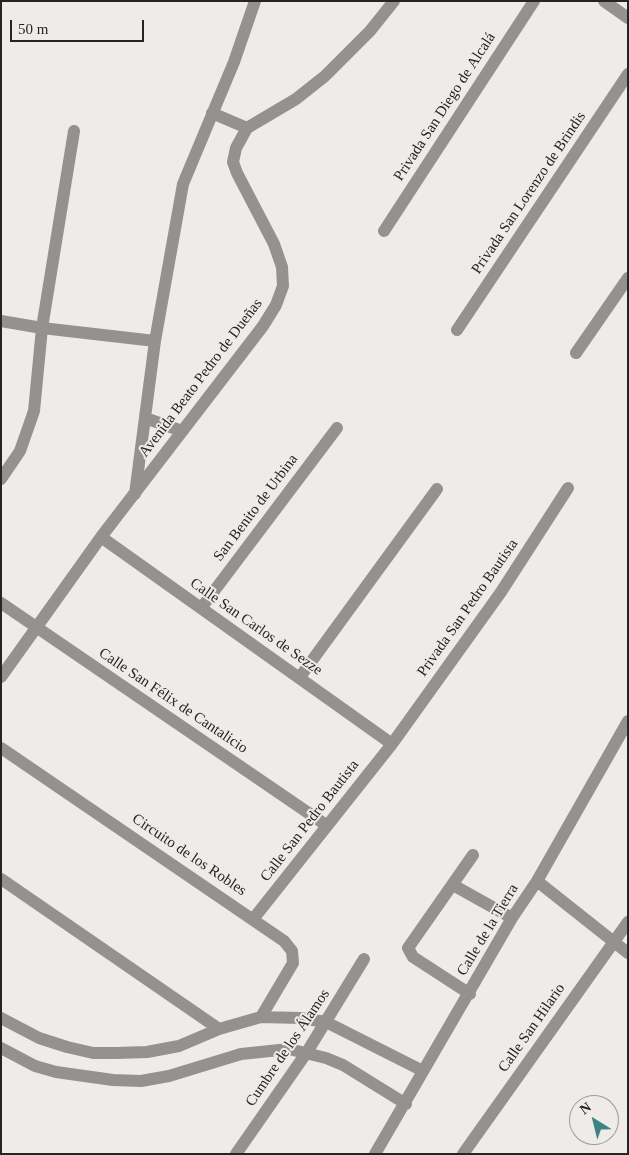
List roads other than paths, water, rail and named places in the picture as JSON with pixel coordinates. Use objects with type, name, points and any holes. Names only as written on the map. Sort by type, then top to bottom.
[{"type":"street","name":"Avenida Beato Pedro de Dueñas","points":[[135,494],[154,341],[183,184],[234,62],[255,1]]},
{"type":"street","points":[[212,113],[247,128],[296,99],[325,76],[370,31],[394,1]]},
{"type":"street","name":"Privada San Diego de Alcalá","points":[[384,231],[534,1]]},
{"type":"street","points":[[604,1],[628,18]]},
{"type":"street","name":"Privada San Lorenzo de Brindis","points":[[457,330],[628,74]]},
{"type":"street","name":"Avenida Beato Pedro de Dueñas","points":[[1,677],[101,537],[276,305],[283,286],[282,267],[274,244],[237,174],[233,162],[236,148],[247,128]]},
{"type":"street","points":[[1,479],[20,451],[28,433],[34,411],[42,328],[74,131]]},
{"type":"street","points":[[576,353],[628,278]]},
{"type":"street","points":[[1,321],[42,328],[154,341]]},
{"type":"street","points":[[145,418],[182,431]]},
{"type":"street","name":"San Benito de Urbina","points":[[202,607],[337,428]]},
{"type":"street","name":"Privada San Pedro Bautista","points":[[392,744],[501,592],[568,488]]},
{"type":"street","points":[[300,677],[437,489]]},
{"type":"street","name":"Calle San Carlos de Sezze","points":[[101,537],[202,607],[392,744]]},
{"type":"street","name":"Calle San Félix de Cantalicio","points":[[1,603],[326,825]]},
{"type":"street","name":"Calle de la Tierra","points":[[375,1154],[470,994],[512,918],[537,881],[628,721]]},
{"type":"street","name":"Calle San Pedro Bautista","points":[[254,918],[392,744]]},
{"type":"street","name":"Circuito de los Robles","points":[[1,748],[254,918],[284,941],[292,952],[293,963],[261,1017]]},
{"type":"street","points":[[470,994],[413,957],[408,948],[473,854]]},
{"type":"street","points":[[1,879],[218,1029]]},
{"type":"street","points":[[537,881],[628,954]]},
{"type":"street","points":[[453,885],[512,918]]},
{"type":"street","name":"Calle San Hilario","points":[[463,1154],[628,922]]},
{"type":"street","name":"Cumbre de los Álamos","points":[[236,1154],[307,1052],[364,959]]},
{"type":"street","points":[[1,1018],[39,1038],[93,1053],[155,1050],[178,1046],[218,1029],[261,1017],[281,1016],[326,1022],[423,1071]]},
{"type":"street","points":[[1,1048],[35,1066],[56,1072],[122,1081],[141,1081],[169,1076],[241,1054],[289,1049],[307,1052],[343,1065],[406,1104]]}]
